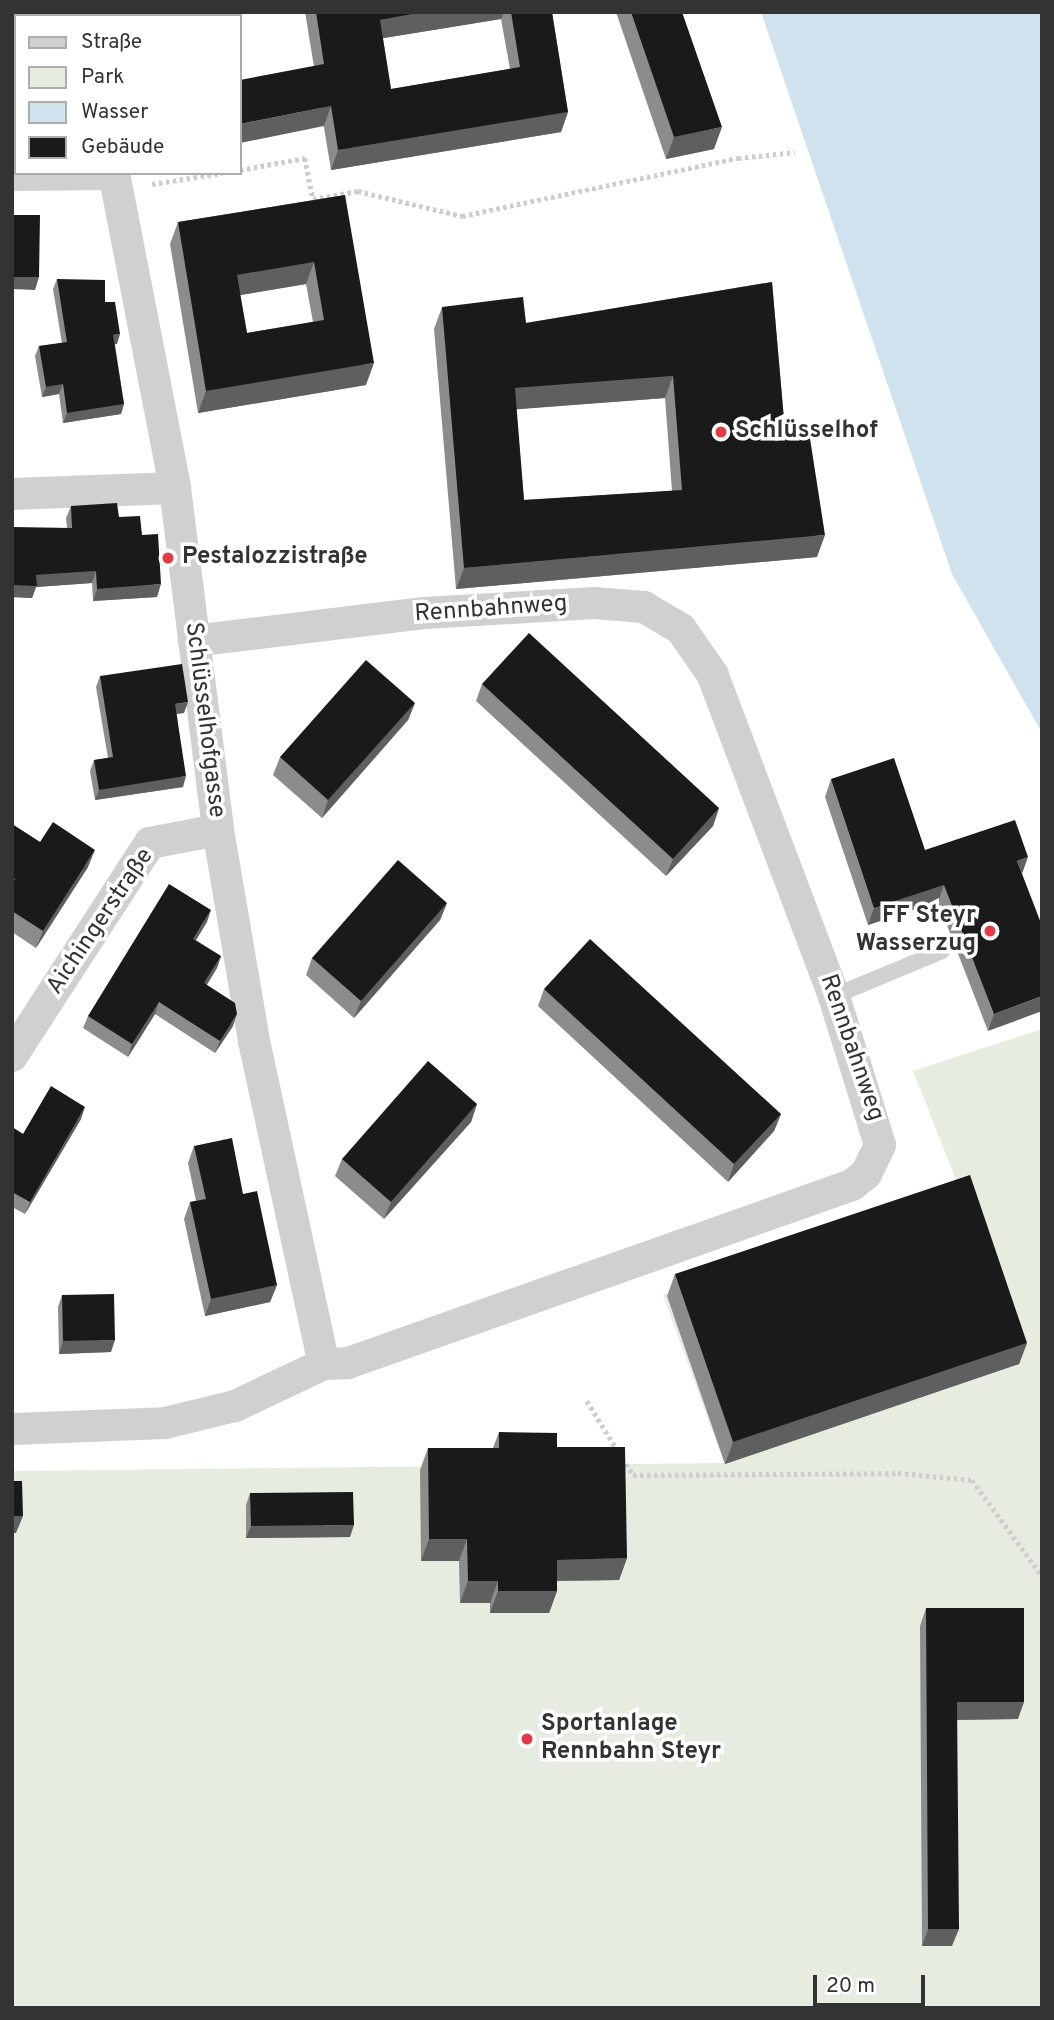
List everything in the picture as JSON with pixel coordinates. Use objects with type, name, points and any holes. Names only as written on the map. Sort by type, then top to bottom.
[{"type":"street","name":"Schlüsselhofgasse","points":[[115,175],[175,488],[218,830],[254,1041],[324,1364]]},
{"type":"street","points":[[12,494],[175,488]]},
{"type":"street","name":"Rennbahnweg","points":[[12,1429],[165,1423],[235,1406],[324,1364],[348,1363],[852,1185],[874,1161],[880,1129],[834,996],[713,675],[699,649],[664,617],[622,603],[526,606],[194,641]]},
{"type":"street","name":"Aichingerstraße","points":[[12,1056],[150,843],[218,830]]},
{"type":"lane","points":[[834,996],[942,951]]},
{"type":"path","points":[[242,170],[305,158],[313,199],[358,191],[463,216],[738,158],[795,152]]},
{"type":"path","points":[[121,175],[156,186],[212,175]]},
{"type":"path","points":[[587,1401],[633,1475],[898,1473],[972,1480],[1042,1576]]},
{"type":"green space","name":"Sportanlage Rennbahn Steyr","points":[[1042,1029],[1042,2008],[12,2008],[12,1471],[724,1463],[663,1295],[962,1195],[913,1071]]},
{"type":"water","points":[[761,12],[1042,12],[1042,733],[952,574]]},
{"type":"building","points":[[12,12],[46,12],[14,14],[12,118]]},
{"type":"building","points":[[123,12],[204,12],[204,14]]},
{"type":"building","points":[[316,12],[424,12],[380,20],[391,89],[520,67],[511,12],[552,12],[568,112],[338,150],[331,106],[242,124],[242,80],[324,64]]},
{"type":"building","points":[[631,12],[682,12],[722,127],[674,137]]},
{"type":"building","points":[[345,195],[374,363],[206,391],[178,222]],"holes":[[[314,262],[324,320],[247,333],[237,275]]]},
{"type":"building","points":[[12,215],[40,215],[39,277],[12,277]]},
{"type":"building","points":[[57,279],[105,280],[105,302],[115,302],[120,334],[113,335],[124,404],[67,413],[63,384],[46,387],[39,346],[67,342]]},
{"type":"building","name":"Schlüsselhof","points":[[772,282],[785,431],[809,432],[825,535],[464,568],[442,307],[523,297],[526,323]],"holes":[[[673,376],[682,490],[524,500],[515,388]]]},
{"type":"building","points":[[117,503],[119,517],[140,516],[142,535],[158,534],[161,584],[97,589],[96,571],[36,575],[37,586],[12,585],[12,527],[72,528],[71,506]]},
{"type":"building","points":[[529,633],[719,808],[673,859],[482,684]]},
{"type":"building","points":[[366,660],[415,703],[328,800],[280,757]]},
{"type":"building","points":[[182,664],[188,702],[175,704],[186,776],[99,790],[94,760],[113,757],[100,676]]},
{"type":"building","points":[[894,758],[925,850],[1015,820],[1028,857],[1017,861],[1042,926],[1042,996],[994,1014],[944,885],[874,908],[831,779]]},
{"type":"building","points":[[53,822],[95,850],[43,931],[12,911],[12,884],[15,879],[12,877],[12,824],[40,842]]},
{"type":"building","points":[[398,860],[447,903],[361,1001],[312,958]]},
{"type":"building","points":[[169,884],[211,910],[193,939],[221,956],[204,983],[235,1003],[237,1014],[220,1041],[159,1002],[132,1044],[88,1016]]},
{"type":"building","points":[[590,939],[781,1114],[734,1164],[544,989]]},
{"type":"building","points":[[428,1061],[477,1104],[391,1202],[342,1159]]},
{"type":"building","points":[[51,1086],[85,1107],[30,1202],[12,1192],[12,1127],[23,1134]]},
{"type":"building","points":[[232,1138],[243,1194],[257,1191],[277,1285],[211,1299],[190,1202],[206,1199],[194,1146]]},
{"type":"building","points":[[970,1175],[1027,1343],[733,1442],[675,1274]]},
{"type":"building","points":[[114,1294],[115,1340],[63,1341],[62,1295]]},
{"type":"building","points":[[499,1432],[557,1433],[557,1447],[625,1447],[627,1558],[557,1560],[557,1591],[498,1591],[498,1581],[468,1581],[467,1539],[429,1539],[428,1448],[499,1448]]},
{"type":"building","points":[[12,1481],[22,1481],[23,1516],[12,1516]]},
{"type":"building","points":[[353,1492],[354,1525],[251,1526],[250,1493]]},
{"type":"building","points":[[926,1608],[1024,1608],[1024,1702],[957,1702],[959,1929],[928,1929]]},
{"type":"place","name":"Schlüsselhof","points":[[721,432]]},
{"type":"place","name":"Pestalozzistraße","points":[[168,558]]},
{"type":"place","name":"FF Steyr Wasserzug","points":[[990,931]]},
{"type":"place","name":"Sportanlage Rennbahn Steyr","points":[[527,1739]]}]
